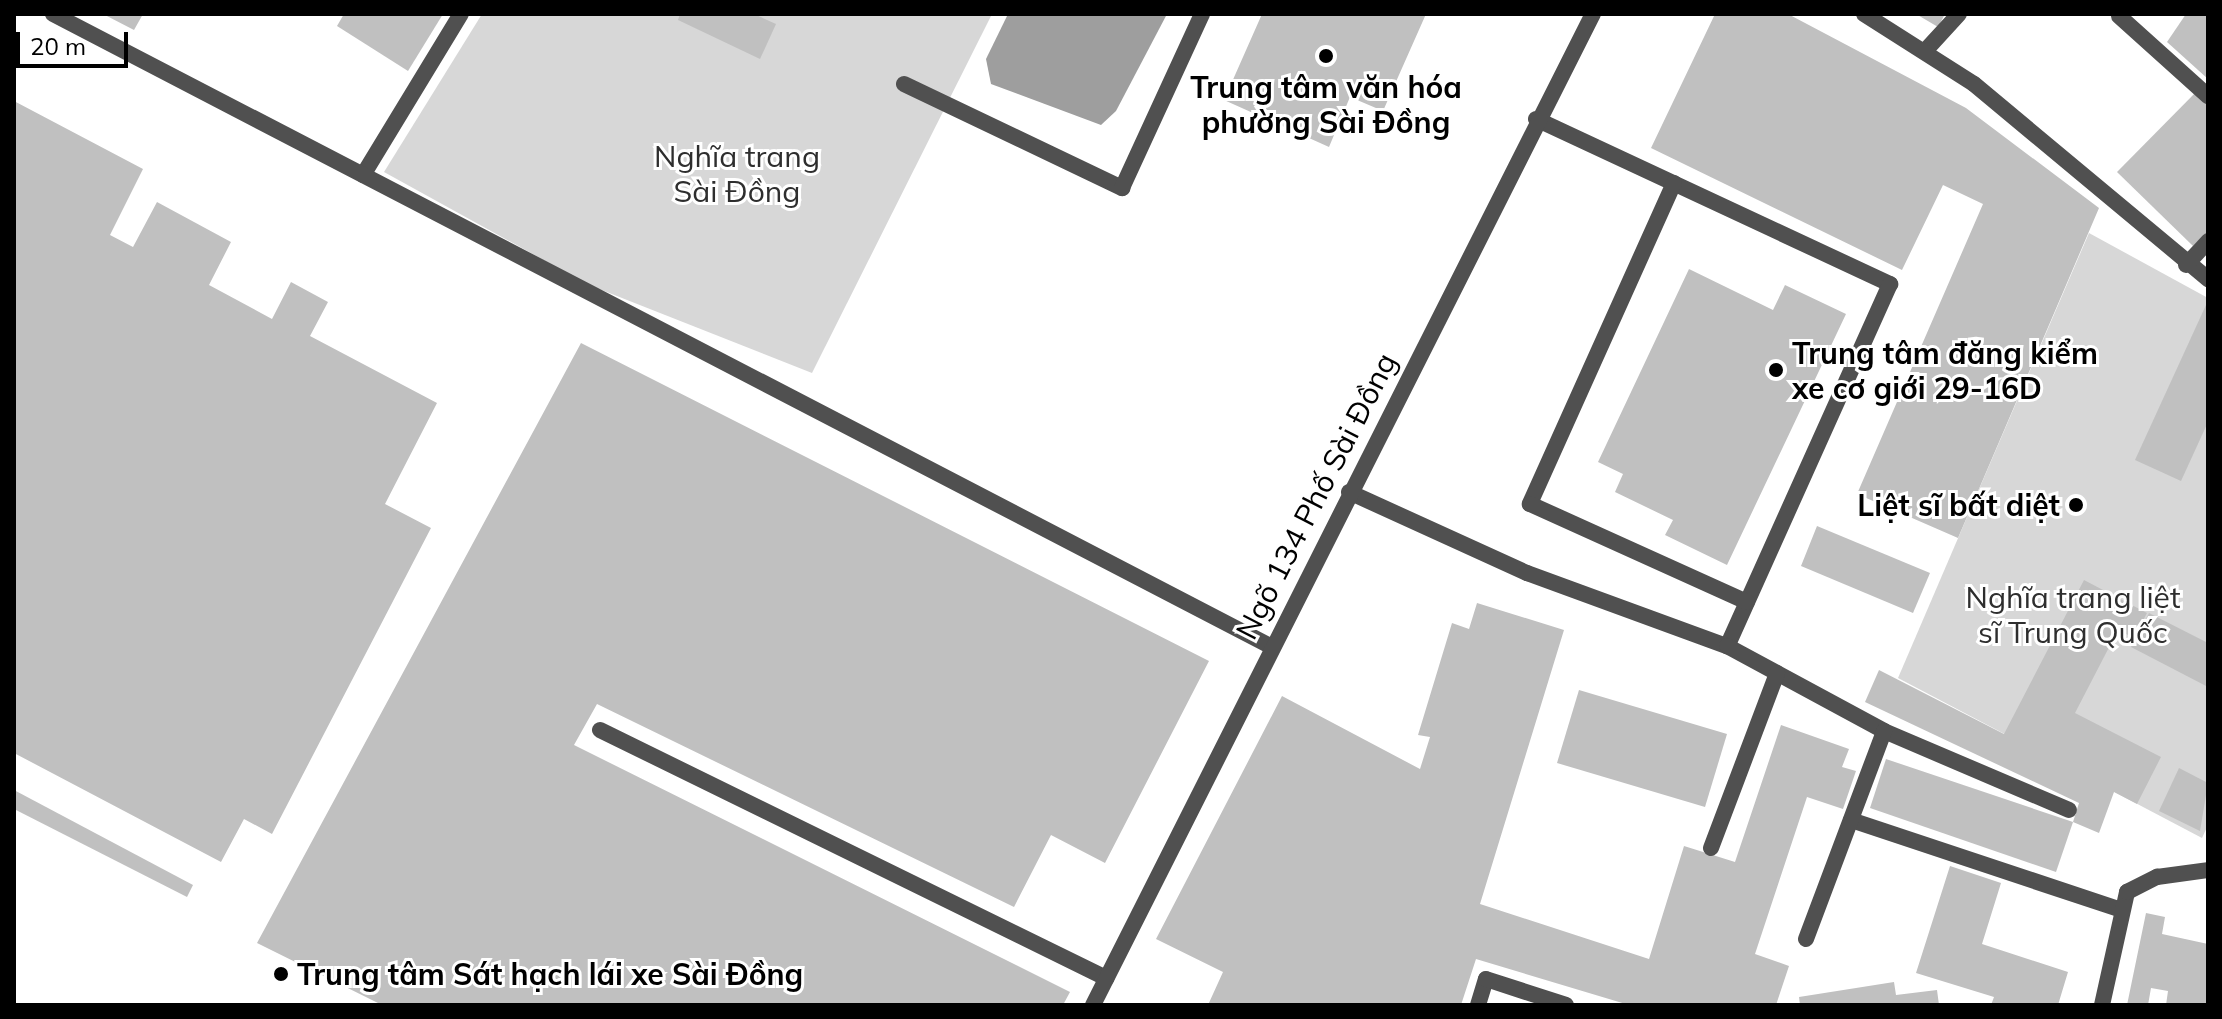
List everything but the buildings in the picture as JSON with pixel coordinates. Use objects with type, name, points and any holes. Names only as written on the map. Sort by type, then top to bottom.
[{"type":"street","points":[[53,14],[1272,647]]},
{"type":"street","points":[[363,175],[461,14]]},
{"type":"street","points":[[904,84],[1122,188],[1202,14]]},
{"type":"street","name":"Ngõ 134 Phố Sài Đồng","points":[[1093,1005],[1536,119],[1593,14]]},
{"type":"street","points":[[1864,14],[1925,51],[2186,265],[2208,279]]},
{"type":"street","points":[[1925,51],[1959,14]]},
{"type":"street","points":[[2119,16],[2208,96]]},
{"type":"street","points":[[1536,119],[1890,284],[1727,646]]},
{"type":"street","points":[[1674,183],[1530,504],[1747,602]]},
{"type":"street","points":[[2186,265],[2208,241]]},
{"type":"street","points":[[1349,492],[1527,573],[1727,646],[1884,731],[2069,810]]},
{"type":"street","points":[[1711,848],[1777,673]]},
{"type":"street","points":[[600,730],[1106,978]]},
{"type":"street","points":[[1806,939],[1884,731]]},
{"type":"street","points":[[1851,820],[2119,909]]},
{"type":"street","points":[[2102,1005],[2119,909],[2127,892],[2147,880],[2208,870]]},
{"type":"street","points":[[1478,1005],[1486,979],[1566,1005]]},
{"type":"green space","name":"Nghĩa trang Sài Đồng","points":[[482,14],[992,14],[812,373],[589,285],[384,172]]},
{"type":"green space","name":"Nghĩa trang liệt sĩ Trung Quốc","points":[[2089,233],[2208,298],[2208,825],[2202,838],[1898,678]]},
{"type":"shaded area","points":[[1008,14],[1167,14],[1116,111],[1101,125],[991,84],[986,59]]},
{"type":"place","name":"Trung tâm văn hóa phường Sài Đồng","points":[[1326,56]]},
{"type":"place","name":"Trung tâm đăng kiểm xe cơ giới 29-16D","points":[[1776,370]]},
{"type":"place","name":"Liệt sĩ bất diệt","points":[[2076,505]]},
{"type":"place","name":"Trung tâm Sát hạch lái xe Sài Đồng","points":[[281,974]]}]
